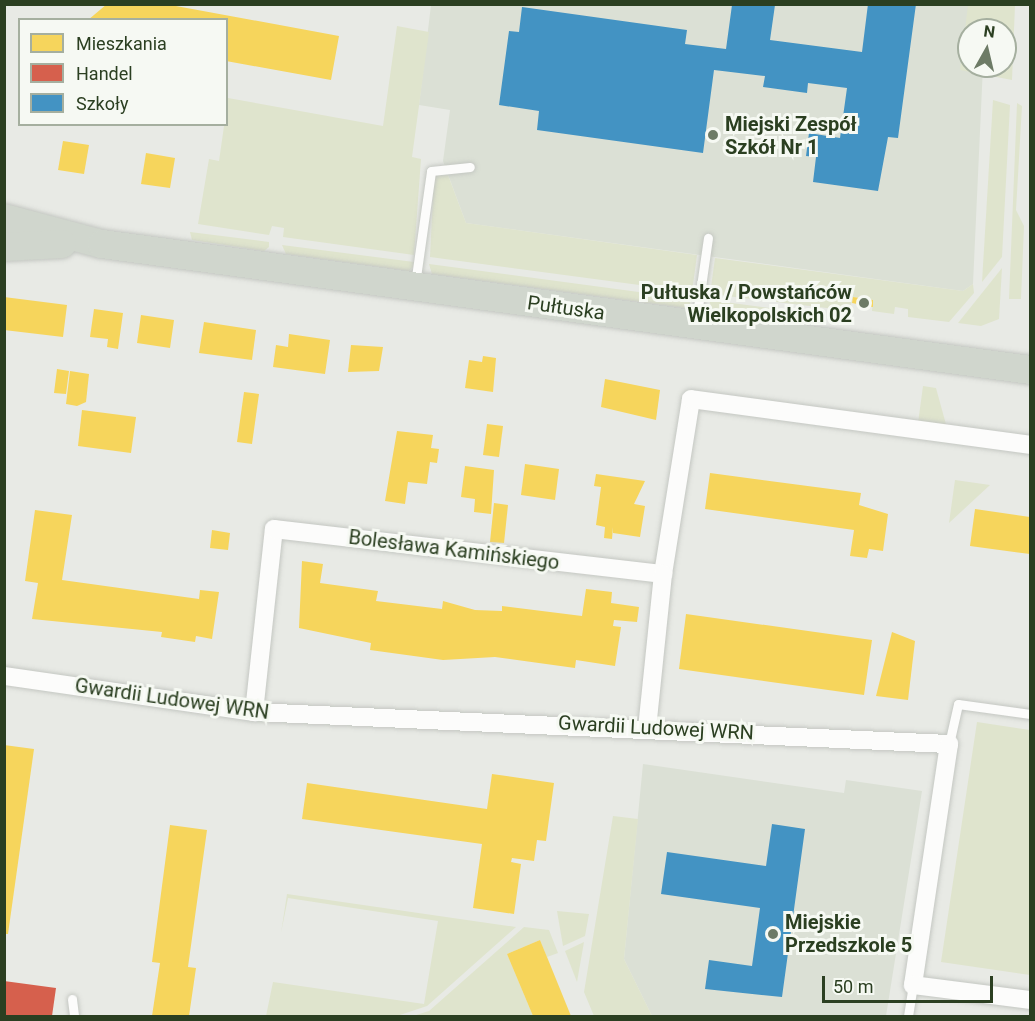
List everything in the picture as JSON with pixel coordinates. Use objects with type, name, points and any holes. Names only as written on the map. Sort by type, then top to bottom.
[{"type":"main road","name":"Pułtuska","points":[[4,218],[102,244],[1030,370]]},
{"type":"main road","name":"Pułtuska","points":[[4,247],[102,244]]},
{"type":"street","points":[[647,728],[663,574],[691,399],[1030,445]]},
{"type":"street","name":"Bolesława Kamińskiego","points":[[254,712],[274,529],[663,574]]},
{"type":"street","name":"Gwardii Ludowej WRN","points":[[4,676],[254,712],[647,728],[949,744]]},
{"type":"street","points":[[949,744],[913,984],[1030,1000]]},
{"type":"lane","points":[[414,286],[431,171],[470,167]]},
{"type":"lane","points":[[695,326],[708,238]]},
{"type":"lane","points":[[949,744],[958,704],[1030,714]]},
{"type":"lane","points":[[908,1017],[913,984]]},
{"type":"lane","points":[[72,999],[74,1017]]},
{"type":"shaded area","name":"Miejski Zespół Szkół Nr 1","points":[[431,5],[986,5],[977,18],[957,18],[957,78],[982,78],[973,284],[963,291],[466,223],[443,161],[450,110],[419,105]]},
{"type":"shaded area","points":[[643,764],[844,793],[846,780],[922,791],[886,1016],[652,1016],[624,959]]},
{"type":"green space","points":[[968,5],[1015,5],[1014,18],[966,18]]},
{"type":"green space","points":[[397,26],[429,32],[412,157],[421,159],[414,255],[283,237],[284,228],[272,226],[269,235],[198,224],[209,159],[219,161],[224,126],[228,126],[228,98],[383,126]]},
{"type":"green space","points":[[993,100],[1010,105],[1002,257],[982,282]]},
{"type":"green space","points":[[1017,103],[1022,106],[1016,210],[1024,226],[1021,299],[1009,299]]},
{"type":"green space","points":[[448,175],[466,223],[697,255],[692,292],[430,257],[434,176]]},
{"type":"green space","points":[[190,232],[269,242],[269,247],[264,251],[192,240]]},
{"type":"green space","points":[[282,245],[414,262],[409,271],[286,254]]},
{"type":"green space","points":[[715,258],[963,291],[973,284],[974,293],[949,322],[908,317],[908,309],[895,307],[894,314],[872,311],[873,300],[853,297],[850,308],[843,310],[710,294]]},
{"type":"green space","points":[[429,264],[691,299],[690,304],[685,308],[432,274]]},
{"type":"green space","points":[[1002,268],[999,319],[981,326],[958,323]]},
{"type":"green space","points":[[709,300],[816,314],[780,318],[712,309]]},
{"type":"green space","points":[[923,386],[936,388],[947,428],[918,423]]},
{"type":"green space","points":[[955,480],[990,485],[949,523]]},
{"type":"green space","points":[[977,722],[1030,730],[1030,975],[941,962]]},
{"type":"green space","points":[[613,816],[638,819],[624,959],[652,1016],[594,1016],[584,992]]},
{"type":"green space","points":[[287,894],[516,927],[427,1006],[397,1016],[266,1016],[273,982],[424,1004],[438,921],[288,898],[281,933]]},
{"type":"green space","points":[[557,911],[589,914],[585,936],[563,946]]},
{"type":"green space","points":[[524,927],[549,930],[558,953],[547,957],[540,940],[507,954],[533,1016],[413,1016],[429,1011]]},
{"type":"green space","points":[[584,942],[577,982],[565,951]]},
{"type":"building: Mieszkania","points":[[107,4],[165,4],[339,36],[331,80],[228,61],[228,18],[90,18]]},
{"type":"building: Mieszkania","points":[[63,141],[89,145],[84,174],[58,170]]},
{"type":"building: Mieszkania","points":[[146,153],[175,158],[170,188],[141,184]]},
{"type":"building: Mieszkania","points":[[4,297],[67,305],[63,337],[4,330]]},
{"type":"building: Mieszkania","points":[[853,297],[873,300],[873,307],[852,303]]},
{"type":"building: Mieszkania","points":[[94,309],[123,313],[118,349],[107,347],[108,339],[90,337]]},
{"type":"building: Mieszkania","points":[[141,315],[174,320],[170,348],[137,343]]},
{"type":"building: Mieszkania","points":[[204,322],[256,330],[252,360],[199,353]]},
{"type":"building: Mieszkania","points":[[289,334],[330,340],[325,374],[273,367],[276,345],[288,347]]},
{"type":"building: Mieszkania","points":[[351,345],[383,347],[379,371],[348,372]]},
{"type":"building: Mieszkania","points":[[483,356],[496,358],[493,392],[465,388],[469,360],[482,362]]},
{"type":"building: Mieszkania","points":[[57,369],[69,371],[66,394],[54,393]]},
{"type":"building: Mieszkania","points":[[70,371],[89,374],[86,402],[77,406],[66,404]]},
{"type":"building: Mieszkania","points":[[605,379],[660,390],[656,420],[601,407]]},
{"type":"building: Mieszkania","points":[[244,392],[259,394],[252,444],[237,442]]},
{"type":"building: Mieszkania","points":[[82,410],[136,417],[131,453],[78,446]]},
{"type":"building: Mieszkania","points":[[487,424],[503,426],[499,457],[483,455]]},
{"type":"building: Mieszkania","points":[[397,431],[433,435],[431,448],[439,449],[437,463],[430,462],[427,484],[408,482],[405,504],[385,501]]},
{"type":"building: Mieszkania","points":[[525,464],[559,469],[555,500],[521,495]]},
{"type":"building: Mieszkania","points":[[465,466],[494,470],[491,514],[474,512],[475,499],[461,497]]},
{"type":"building: Mieszkania","points":[[710,473],[861,493],[859,505],[888,514],[883,551],[869,549],[867,558],[850,556],[854,530],[705,509]]},
{"type":"building: Mieszkania","points":[[596,474],[645,481],[634,504],[645,506],[640,537],[613,533],[613,527],[612,539],[604,538],[605,527],[596,525],[601,487],[594,486]]},
{"type":"building: Mieszkania","points":[[494,503],[508,505],[504,543],[490,542]]},
{"type":"building: Mieszkania","points":[[975,509],[1030,517],[1030,554],[970,546]]},
{"type":"building: Mieszkania","points":[[35,510],[72,515],[62,580],[199,599],[200,590],[219,592],[212,639],[196,636],[195,642],[161,637],[162,632],[32,619],[38,583],[25,581]]},
{"type":"building: Mieszkania","points":[[212,530],[230,533],[228,550],[210,548]]},
{"type":"building: Mieszkania","points":[[302,561],[323,564],[320,583],[378,591],[376,601],[442,609],[443,601],[475,610],[502,611],[502,606],[582,616],[586,589],[612,592],[611,603],[639,607],[637,622],[614,620],[613,626],[621,627],[615,666],[576,660],[575,668],[495,657],[443,660],[370,650],[371,643],[299,628]]},
{"type":"building: Mieszkania","points":[[686,614],[872,640],[864,695],[679,669]]},
{"type":"building: Mieszkania","points":[[892,632],[915,641],[908,700],[876,696]]},
{"type":"building: Mieszkania","points":[[4,745],[34,749],[8,934],[4,934]]},
{"type":"building: Mieszkania","points":[[492,774],[554,783],[546,841],[537,840],[534,861],[512,858],[511,862],[521,864],[514,914],[473,908],[482,844],[302,819],[307,783],[487,809]]},
{"type":"building: Mieszkania","points":[[170,825],[207,830],[188,967],[196,968],[189,1016],[152,1016],[160,963],[152,962]]},
{"type":"building: Mieszkania","points":[[540,940],[571,1016],[533,1016],[507,954]]},
{"type":"building: Handel","points":[[4,981],[56,988],[52,1016],[4,1016]]},
{"type":"building: Szkoły","points":[[868,4],[916,4],[898,138],[888,137],[878,191],[813,182],[816,157],[806,156],[809,133],[840,138],[847,88],[808,83],[807,93],[763,87],[765,76],[714,70],[703,153],[537,130],[539,111],[499,105],[509,31],[519,32],[522,7],[687,30],[685,44],[726,49],[732,5],[775,5],[770,40],[862,52]]},
{"type":"building: Szkoły","name":"Miejskie Przedszkole 5","points":[[772,824],[805,829],[782,997],[705,989],[709,960],[752,966],[760,908],[661,894],[667,852],[766,866]]},
{"type":"place","name":"Miejski Zespół Szkół Nr 1","points":[[713,135]]},
{"type":"place","name":"Pułtuska / Powstańców Wielkopolskich 02","points":[[864,303]]},
{"type":"place","name":"Miejskie Przedszkole 5","points":[[773,934]]}]
